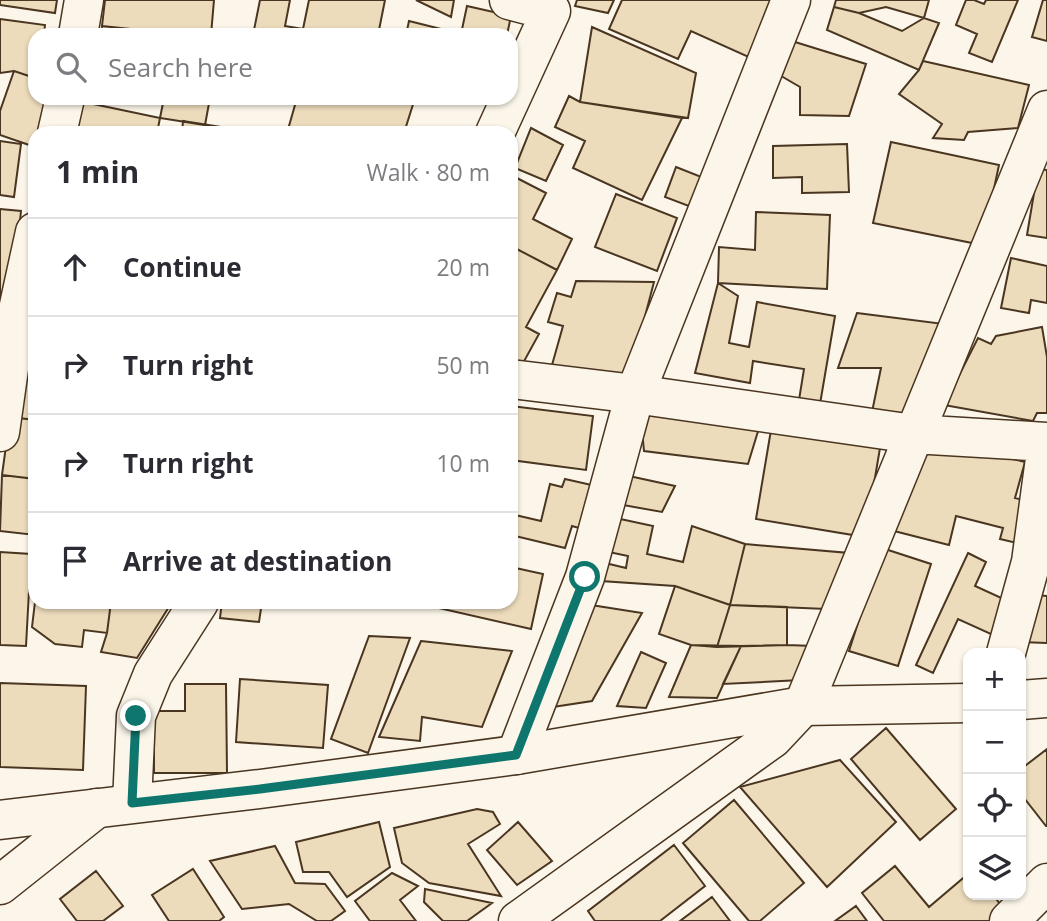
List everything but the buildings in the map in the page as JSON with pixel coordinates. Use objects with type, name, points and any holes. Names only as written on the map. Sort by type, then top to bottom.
[{"type":"street","points":[[79,28],[84,0]]},
{"type":"street","points":[[509,0],[551,11],[518,83]]},
{"type":"street","points":[[516,755],[585,577],[635,394],[790,0]]},
{"type":"street","points":[[59,126],[63,105]]},
{"type":"street","points":[[498,126],[508,105]]},
{"type":"street","points":[[518,921],[773,738],[803,706],[1047,110]]},
{"type":"street","points":[[0,432],[28,266]]},
{"type":"street","points":[[518,380],[913,434],[1047,443],[1031,562],[1007,648]]},
{"type":"street","points":[[0,886],[114,806],[136,716],[153,674],[195,609]]},
{"type":"street","points":[[1026,700],[1047,698]]},
{"type":"street","points":[[0,820],[516,755],[803,706],[963,703]]},
{"type":"street","points":[[1009,921],[1047,883]]},
{"type":"route","points":[[136,716],[132,803],[516,755],[585,577]]}]
